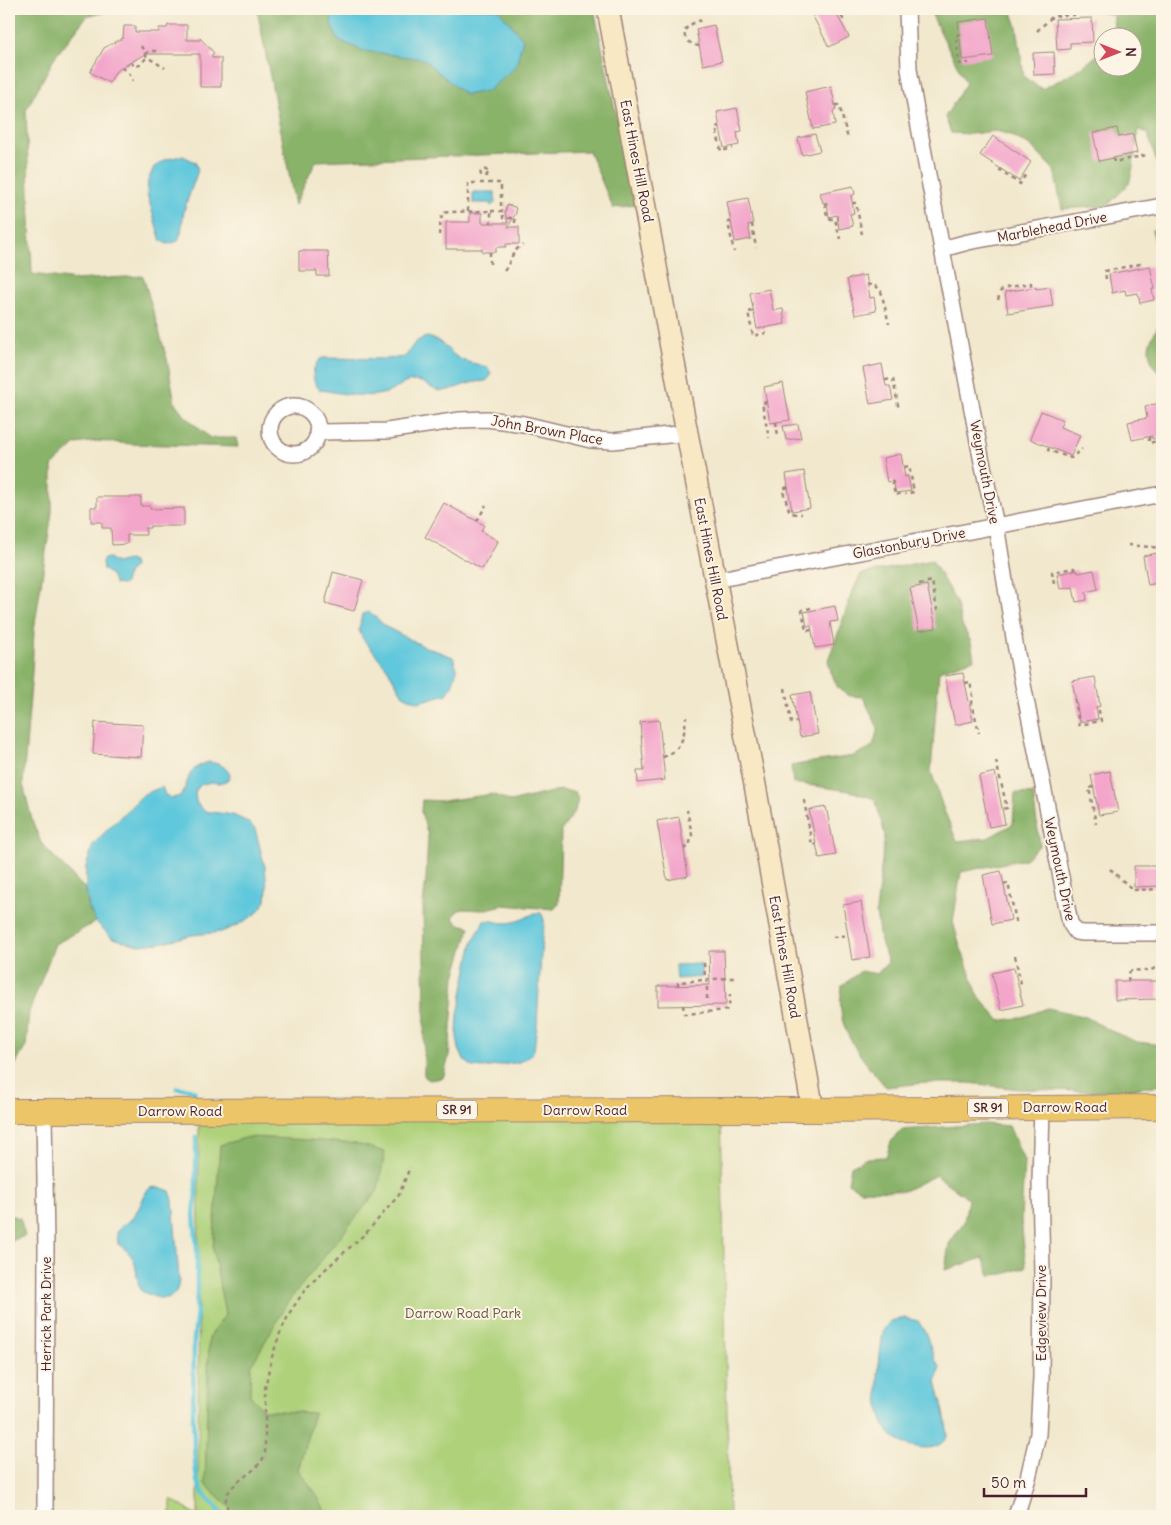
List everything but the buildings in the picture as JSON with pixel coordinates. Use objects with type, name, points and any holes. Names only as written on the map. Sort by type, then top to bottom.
[{"type":"main road","name":"Darrow Road","points":[[9,1111],[813,1110],[1162,1107]]},
{"type":"street","name":"East Hines Hill Road","points":[[608,9],[754,782],[813,1110]]},
{"type":"street","name":"Weymouth Drive","points":[[907,9],[909,69],[996,525],[1015,644],[1070,923],[1076,932],[1083,934],[1162,933]]},
{"type":"street","name":"Marblehead Drive","points":[[942,249],[968,242],[1162,206]]},
{"type":"street","name":"John Brown Place","points":[[317,432],[387,431],[460,420],[487,419],[524,424],[591,440],[612,441],[687,433]]},
{"type":"street","name":"Glastonbury Drive","points":[[716,580],[1162,494]]},
{"type":"street","name":"Edgeview Drive","points":[[1016,1516],[1028,1478],[1038,1434],[1041,1378],[1042,1274],[1040,1182],[1042,1107]]},
{"type":"street","name":"Herrick Park Drive","points":[[44,1112],[46,1247],[44,1516]]},
{"type":"path","points":[[838,9],[843,19],[841,20]]},
{"type":"path","points":[[1037,31],[1053,16],[1074,15],[1074,19]]},
{"type":"path","points":[[699,46],[689,44],[685,33],[686,28],[701,20]]},
{"type":"path","points":[[960,35],[956,35],[959,64],[970,63]]},
{"type":"path","points":[[142,46],[146,56],[165,68]]},
{"type":"path","points":[[131,62],[134,66],[140,65],[150,51],[158,51]]},
{"type":"path","points":[[122,68],[129,73],[134,81]]},
{"type":"path","points":[[835,104],[840,108],[848,139]]},
{"type":"path","points":[[720,126],[716,127],[721,151],[733,148]]},
{"type":"path","points":[[1113,158],[1114,162],[1146,155]]},
{"type":"path","points":[[1001,169],[1000,171],[1020,184],[1026,174]]},
{"type":"path","points":[[484,177],[484,183]]},
{"type":"path","points":[[468,211],[468,183],[501,183],[501,211],[503,211],[503,218],[515,218],[515,227]]},
{"type":"path","points":[[825,203],[827,216],[828,218],[835,219],[840,239]]},
{"type":"path","points":[[852,204],[856,203],[862,234]]},
{"type":"path","points":[[491,211],[491,223]]},
{"type":"path","points":[[439,235],[441,219],[443,214],[448,212],[501,211]]},
{"type":"path","points":[[731,222],[728,222],[734,252]]},
{"type":"path","points":[[752,224],[756,248]]},
{"type":"path","points":[[504,272],[516,249],[523,245]]},
{"type":"path","points":[[490,252],[490,266]]},
{"type":"path","points":[[1106,279],[1105,271],[1140,264],[1141,268]]},
{"type":"path","points":[[998,300],[1000,292],[1004,288],[1030,283],[1031,287]]},
{"type":"path","points":[[867,284],[873,285],[881,291],[889,324]]},
{"type":"path","points":[[753,310],[748,312],[753,336],[766,333]]},
{"type":"path","points":[[885,380],[893,379],[899,410]]},
{"type":"path","points":[[766,402],[762,403],[769,438]]},
{"type":"path","points":[[776,422],[778,436]]},
{"type":"path","points":[[1149,437],[1150,442],[1162,440]]},
{"type":"path","points":[[1049,448],[1048,450],[1070,458],[1082,449]]},
{"type":"path","points":[[892,481],[895,495],[914,492],[909,466],[904,467]]},
{"type":"path","points":[[788,487],[782,491],[790,513],[802,514]]},
{"type":"path","points":[[477,521],[486,504]]},
{"type":"path","points":[[1128,546],[1162,548]]},
{"type":"path","points":[[1054,583],[1052,572],[1074,568],[1075,570]]},
{"type":"path","points":[[919,584],[932,581],[937,610],[933,611]]},
{"type":"path","points":[[811,608],[802,610],[806,631],[812,630]]},
{"type":"path","points":[[965,683],[970,682],[973,696],[972,703],[979,733]]},
{"type":"path","points":[[785,688],[792,723],[797,722]]},
{"type":"path","points":[[1075,699],[1080,725],[1101,721],[1098,706]]},
{"type":"path","points":[[663,757],[679,747],[684,737],[686,717]]},
{"type":"path","points":[[996,761],[1007,808],[1002,809]]},
{"type":"path","points":[[1094,787],[1089,788],[1096,824]]},
{"type":"path","points":[[804,800],[812,845],[816,844]]},
{"type":"path","points":[[684,849],[689,846],[692,835],[687,810]]},
{"type":"path","points":[[1110,869],[1132,890],[1162,890]]},
{"type":"path","points":[[1004,884],[1008,884],[1017,926]]},
{"type":"path","points":[[833,937],[848,935]]},
{"type":"path","points":[[1015,956],[1021,984],[1018,984]]},
{"type":"path","points":[[704,963],[707,1000]]},
{"type":"path","points":[[1128,981],[1129,973],[1132,970],[1150,971],[1162,965]]},
{"type":"path","points":[[678,986],[678,982],[734,978]]},
{"type":"path","points":[[683,1005],[684,1013],[686,1014],[726,1010],[729,1006],[730,994]]},
{"type":"path","points":[[232,1516],[227,1510],[225,1500],[229,1490],[261,1463],[266,1453],[265,1388],[270,1360],[290,1312],[305,1290],[367,1232],[399,1195],[410,1167]]},
{"type":"green space","points":[[9,9],[121,9],[87,16],[55,57],[26,110],[32,274],[75,280],[143,276],[167,359],[175,403],[185,416],[210,438],[236,438],[238,447],[132,444],[97,441],[76,444],[52,466],[52,512],[34,630],[23,784],[32,820],[41,843],[86,890],[89,908],[96,922],[55,944],[29,1012],[26,1046],[9,1076]]},
{"type":"green space","points":[[257,9],[594,9],[635,205],[613,208],[589,151],[316,161],[295,205]]},
{"type":"green space","points":[[929,9],[1011,9],[1017,27],[1024,77],[1042,89],[1082,67],[1094,57],[1094,78],[1144,78],[1144,28],[1113,28],[1114,15],[1086,9],[1162,9],[1162,180],[1148,134],[1138,129],[1129,184],[1107,206],[1062,209],[1054,170],[1032,147],[1011,135],[996,131],[971,134],[951,133],[945,117],[966,83]]},
{"type":"green space","points":[[1152,230],[1162,230],[1162,377],[1155,368],[1149,350],[1159,322],[1161,299],[1159,263]]},
{"type":"green space","points":[[932,560],[956,602],[962,625],[971,642],[974,659],[939,671],[931,771],[943,808],[957,841],[988,838],[1013,824],[1015,793],[1033,794],[1040,845],[1025,859],[961,872],[953,922],[978,995],[1000,1021],[1023,1017],[1048,1008],[1086,1017],[1111,1031],[1137,1042],[1162,1045],[1162,1085],[1113,1092],[1019,1089],[969,1083],[925,1083],[886,1087],[858,1051],[846,1031],[841,1007],[842,986],[861,971],[877,974],[888,962],[880,939],[876,912],[885,835],[875,799],[850,791],[793,783],[791,766],[854,756],[873,746],[878,728],[863,697],[850,696],[838,688],[828,660],[851,595],[861,574]]},
{"type":"green space","points":[[560,790],[575,792],[578,798],[575,811],[561,831],[559,904],[554,909],[503,905],[482,910],[463,909],[457,911],[453,918],[459,924],[470,927],[455,977],[449,1056],[443,1078],[428,1080],[424,1075],[423,905],[428,835],[421,812],[422,800],[443,801],[493,794],[511,802]]},
{"type":"green space","name":"Darrow Road Park","points":[[721,1109],[729,1516],[198,1516],[199,1111]]},
{"type":"green space","points":[[985,1124],[1009,1126],[1024,1161],[1021,1220],[1026,1267],[1004,1274],[990,1275],[983,1258],[945,1270],[949,1244],[964,1222],[968,1199],[936,1175],[904,1191],[860,1190],[848,1183],[851,1166],[867,1158],[886,1157],[891,1142],[901,1130]]},
{"type":"green space","points":[[249,1137],[357,1144],[385,1152],[378,1190],[287,1303],[251,1366],[250,1395],[263,1410],[314,1413],[298,1470],[315,1492],[328,1516],[239,1516],[205,1484],[209,1338],[225,1315],[213,1249],[220,1145]]},
{"type":"green space","points":[[9,1215],[20,1218],[25,1236],[9,1241]]},
{"type":"green space","points":[[171,1499],[197,1516],[171,1516]]},
{"type":"water","points":[[333,9],[498,9],[523,39],[516,66],[488,91],[465,95],[423,59],[364,51],[338,40],[331,24]]},
{"type":"water","points":[[183,156],[195,162],[198,170],[184,210],[178,241],[168,244],[161,241],[147,194],[148,181],[154,167],[167,159]]},
{"type":"water","points":[[473,192],[495,192],[495,203],[491,206],[490,203],[473,203]]},
{"type":"water","points":[[427,337],[440,343],[461,359],[488,368],[491,373],[488,380],[442,391],[438,391],[418,381],[410,381],[378,395],[354,395],[321,390],[315,383],[314,369],[322,358],[386,359],[405,357],[416,342]]},
{"type":"water","points":[[109,558],[116,563],[128,560],[133,562],[134,567],[128,573],[125,583],[122,585],[115,584],[111,575],[103,569],[102,562],[104,559]]},
{"type":"water","points":[[370,612],[386,627],[423,646],[453,657],[457,669],[452,686],[447,694],[418,702],[403,695],[387,668],[363,639],[359,630],[362,614]]},
{"type":"water","points":[[209,762],[216,763],[226,769],[230,775],[228,780],[220,783],[210,782],[200,785],[195,792],[196,802],[204,811],[233,815],[248,822],[255,829],[265,867],[266,901],[256,914],[238,925],[221,932],[192,935],[160,943],[139,945],[112,938],[96,922],[89,908],[86,890],[86,867],[93,845],[144,794],[162,787],[165,795],[172,798],[181,796],[192,771]]},
{"type":"water","points":[[535,913],[541,913],[544,918],[544,924],[534,1050],[529,1057],[519,1062],[483,1068],[473,1067],[464,1060],[459,1049],[457,1036],[458,1015],[473,942],[484,921],[513,922]]},
{"type":"water","points":[[701,964],[702,977],[676,979],[675,965]]},
{"type":"water","points":[[159,1187],[170,1191],[173,1200],[179,1280],[174,1294],[165,1298],[159,1298],[140,1290],[135,1264],[130,1254],[118,1244],[117,1232],[120,1227],[132,1219],[146,1192],[150,1188]]},
{"type":"water","points":[[905,1318],[918,1321],[926,1334],[934,1358],[940,1367],[936,1382],[944,1411],[948,1436],[939,1445],[931,1447],[922,1448],[902,1443],[893,1437],[886,1428],[881,1416],[878,1372],[883,1332],[891,1321]]},
{"type":"waterway","points":[[177,1088],[194,1091],[195,1096]]},
{"type":"waterway","points":[[196,1137],[194,1215],[197,1248],[197,1311],[194,1340],[193,1419],[195,1462],[197,1481],[203,1493],[224,1516]]}]
